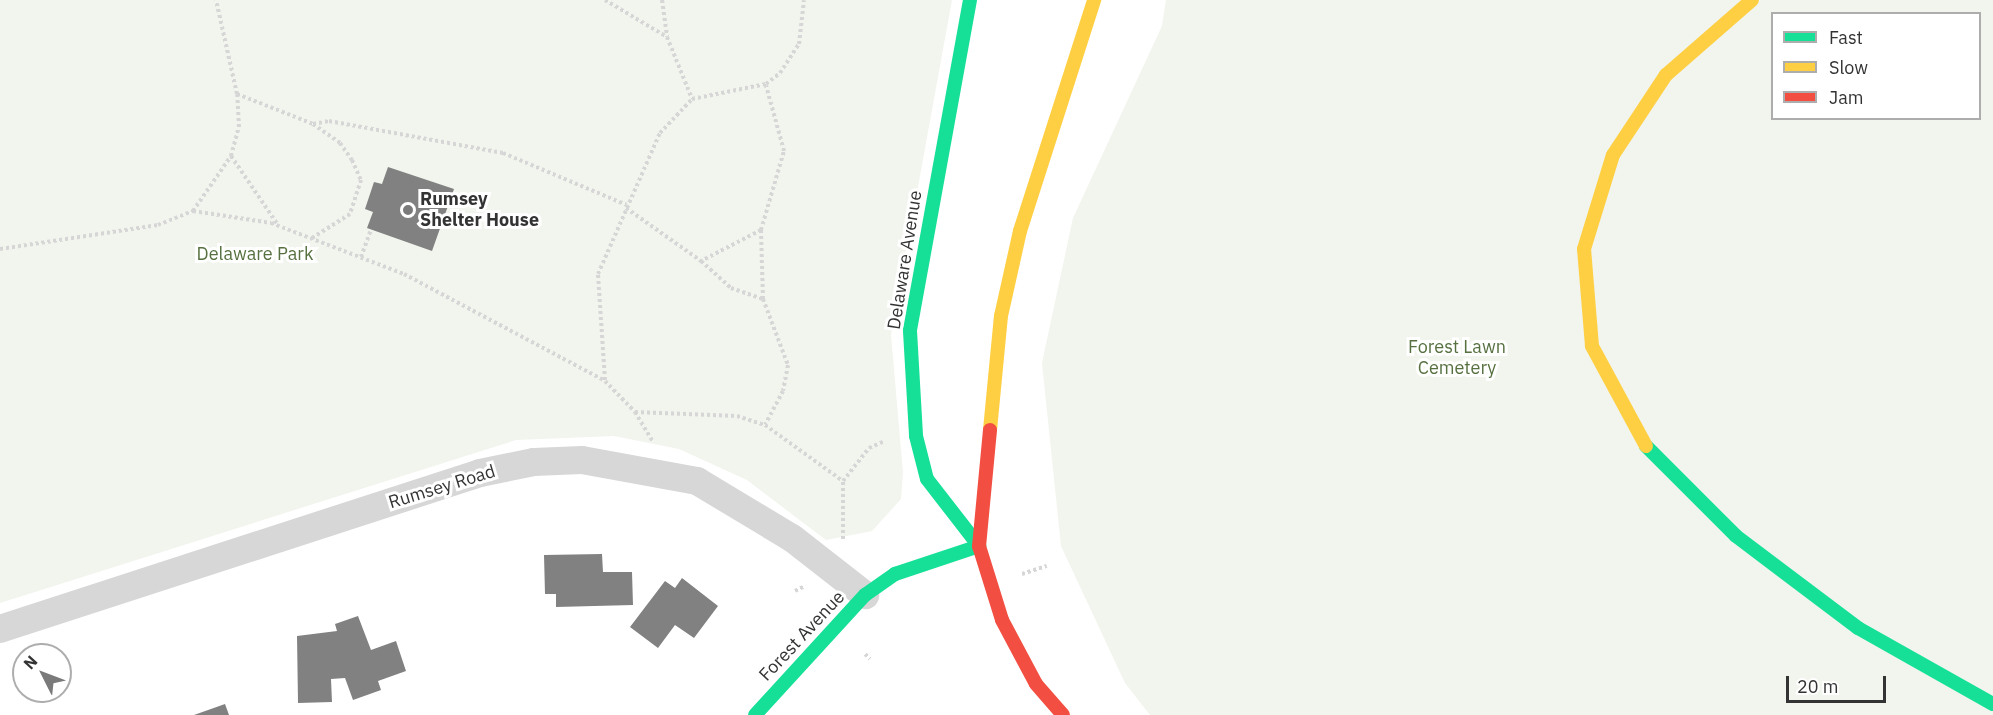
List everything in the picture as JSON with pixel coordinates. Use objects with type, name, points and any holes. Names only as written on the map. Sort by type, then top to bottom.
[{"type":"main road","name":"Delaware Avenue","points":[[970,0],[921,258],[910,340],[916,436],[927,479],[979,546],[1002,620],[1036,684],[1063,715]]},
{"type":"main road","name":"Delaware Avenue","points":[[979,546],[1001,316],[1020,231],[1094,0]]},
{"type":"main road","points":[[1752,0],[1666,75],[1613,155],[1584,249],[1592,346],[1643,443],[1736,536],[1858,628],[1993,704]]},
{"type":"main road","name":"Forest Avenue","points":[[755,715],[865,595],[895,574],[979,546]]},
{"type":"street","name":"Rumsey Road","points":[[0,629],[480,473],[570,460],[640,466],[697,481],[792,538],[865,595]]},
{"type":"path","points":[[193,211],[231,156],[238,128],[237,94],[216,0]]},
{"type":"path","points":[[605,0],[667,37]]},
{"type":"path","points":[[662,0],[667,37],[692,99]]},
{"type":"path","points":[[605,381],[598,274],[660,133],[692,99],[765,84],[799,44],[804,0]]},
{"type":"path","points":[[765,84],[784,152],[761,230],[763,299],[788,365],[783,391],[765,425]]},
{"type":"path","points":[[237,94],[313,124],[340,142],[361,180],[351,214],[311,238]]},
{"type":"path","points":[[313,124],[329,121],[502,153],[626,206],[701,261],[731,288],[763,299]]},
{"type":"path","points":[[231,156],[278,226]]},
{"type":"path","points":[[0,249],[158,225],[193,211],[278,226],[404,274],[605,381],[635,412],[653,442]]},
{"type":"path","points":[[361,257],[371,230]]},
{"type":"path","points":[[701,261],[761,230]]},
{"type":"path","points":[[635,412],[737,416],[765,425],[843,481]]},
{"type":"path","points":[[843,531],[843,481],[869,448],[894,439]]},
{"type":"path","points":[[795,591],[806,586]]},
{"type":"path","points":[[865,654],[870,659]]},
{"type":"green space","name":"Delaware Park","points":[[0,0],[952,0],[891,335],[903,473],[901,499],[872,531],[826,540],[747,480],[679,449],[614,436],[516,440],[0,603]]},
{"type":"green space","name":"Forest Lawn Cemetery","points":[[1166,0],[1993,0],[1993,715],[1150,715],[1125,683],[1061,546],[1042,363],[1073,218],[1162,26]]},
{"type":"building","name":"Rumsey Shelter House","points":[[388,167],[454,189],[432,251],[367,228],[373,212],[365,209],[374,182],[382,184]]},
{"type":"building","points":[[602,554],[603,572],[632,572],[633,605],[556,607],[556,594],[545,594],[544,555]]},
{"type":"building","points":[[682,578],[718,606],[694,638],[675,625],[658,648],[630,627],[665,581],[675,588]]},
{"type":"building","points":[[358,616],[371,650],[396,641],[406,671],[378,681],[381,690],[353,700],[345,678],[331,679],[332,702],[298,703],[297,636],[337,631],[335,624]]},
{"type":"building","points":[[225,704],[229,715],[194,715]]},
{"type":"traffic: fast","points":[[970,0],[910,331],[916,436],[927,479],[979,546]]},
{"type":"traffic: fast","points":[[1646,446],[1736,536],[1858,628],[1993,704]]},
{"type":"traffic: fast","points":[[755,715],[865,595],[895,574],[979,546]]},
{"type":"traffic: slow","points":[[990,430],[1001,316],[1020,231],[1094,0]]},
{"type":"traffic: slow","points":[[1646,446],[1592,346],[1584,249],[1613,155],[1666,75],[1752,0]]},
{"type":"traffic: jam","points":[[990,430],[979,546],[1002,620],[1036,684],[1063,715]]},
{"type":"place","name":"Rumsey Shelter House","points":[[408,210]]}]
